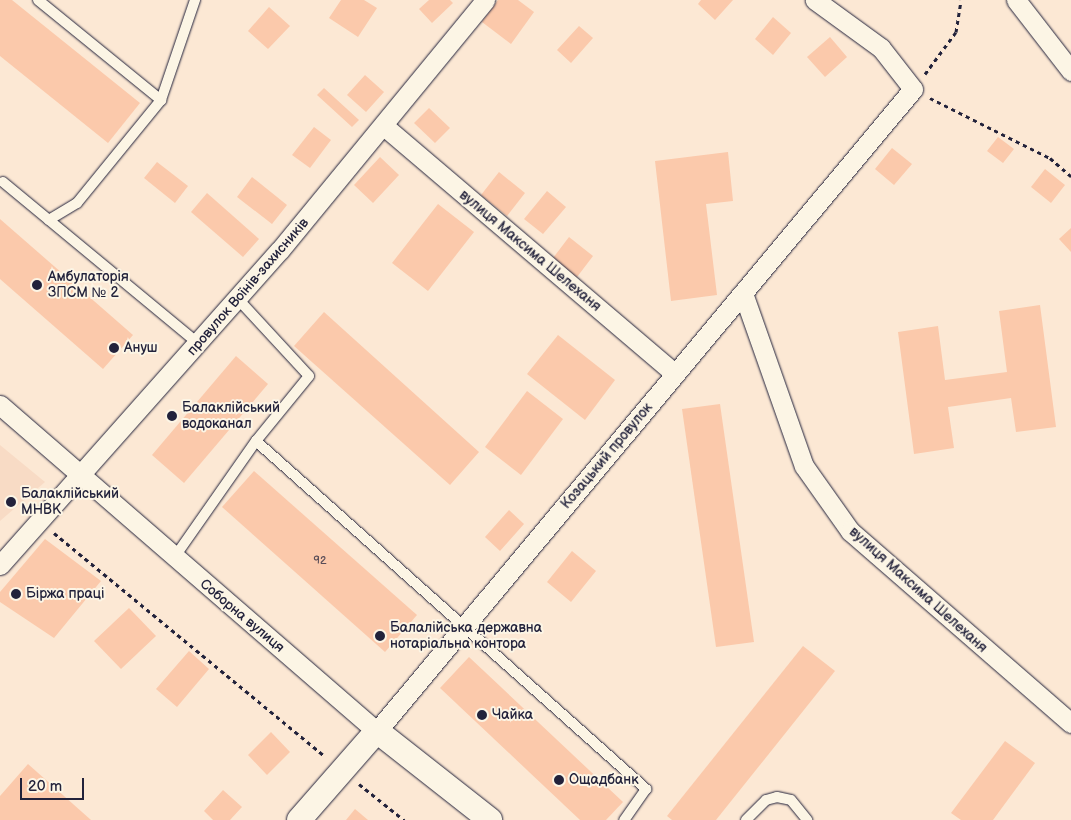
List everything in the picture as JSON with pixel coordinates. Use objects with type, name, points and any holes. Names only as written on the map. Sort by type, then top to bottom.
[{"type":"street","name":"провулок Воїнів-захисників","points":[[0,565],[199,344],[385,127],[485,0]]},
{"type":"street","points":[[814,0],[881,48],[913,89]]},
{"type":"street","points":[[1016,0],[1071,71]]},
{"type":"street","name":"Козацький провулок","points":[[299,820],[378,731],[913,89]]},
{"type":"street","name":"вулиця Максима Шелеханя","points":[[385,127],[675,374]]},
{"type":"street","name":"вулиця Максима Шелеханя","points":[[743,293],[804,466],[850,531],[1071,722]]},
{"type":"street","name":"Соборна вулиця","points":[[0,405],[174,558],[378,731],[490,820]]},
{"type":"lane","points":[[38,0],[161,100]]},
{"type":"lane","points":[[49,220],[77,203],[161,100],[195,0]]},
{"type":"lane","points":[[3,182],[199,344]]},
{"type":"lane","points":[[174,558],[256,441],[310,376],[237,298]]},
{"type":"lane","points":[[256,441],[466,624],[646,789],[624,820]]},
{"type":"lane","points":[[746,820],[759,806],[777,798],[791,800],[808,820]]},
{"type":"path","points":[[962,0],[956,32],[913,89],[1050,158],[1071,176]]},
{"type":"path","points":[[40,521],[404,820]]},
{"type":"shaded area","name":"Балаклійський МНВК","points":[[0,445],[45,482],[0,521]]},
{"type":"building","points":[[0,0],[12,0],[140,103],[108,143],[0,56]]},
{"type":"building","points":[[341,0],[364,0],[377,8],[358,37],[329,18]]},
{"type":"building","points":[[429,0],[450,0],[453,3],[432,23],[419,9]]},
{"type":"building","points":[[498,0],[518,0],[534,12],[511,44],[482,22]]},
{"type":"building","points":[[701,0],[733,0],[715,20],[698,4]]},
{"type":"building","points":[[269,7],[290,26],[268,49],[248,31]]},
{"type":"building","points":[[773,17],[791,33],[773,55],[755,39]]},
{"type":"building","points":[[579,26],[593,38],[571,63],[557,50]]},
{"type":"building","points":[[830,37],[847,57],[825,77],[807,57]]},
{"type":"building","points":[[365,75],[384,92],[366,112],[347,95]]},
{"type":"building","points":[[324,88],[359,120],[352,127],[317,95]]},
{"type":"building","points":[[429,108],[450,128],[435,143],[414,123]]},
{"type":"building","points":[[314,127],[331,140],[310,168],[292,155]]},
{"type":"building","points":[[998,137],[1014,149],[1003,163],[987,151]]},
{"type":"building","points":[[892,148],[912,164],[894,185],[875,169]]},
{"type":"building","points":[[728,152],[733,201],[706,204],[717,295],[671,301],[655,161]]},
{"type":"building","points":[[380,157],[399,175],[373,203],[354,185]]},
{"type":"building","points":[[157,162],[188,186],[175,203],[144,178]]},
{"type":"building","points":[[1045,169],[1065,185],[1051,203],[1031,187]]},
{"type":"building","points":[[499,172],[525,193],[507,216],[481,195]]},
{"type":"building","points":[[252,177],[287,205],[272,224],[237,197]]},
{"type":"building","points":[[547,191],[566,207],[543,234],[524,219]]},
{"type":"building","points":[[207,193],[259,239],[243,257],[191,212]]},
{"type":"building","points":[[438,204],[474,232],[428,291],[392,263]]},
{"type":"building","points":[[0,219],[133,335],[103,369],[0,279]]},
{"type":"building","points":[[1071,228],[1071,252],[1059,239]]},
{"type":"building","points":[[569,237],[593,256],[574,281],[550,262]]},
{"type":"building","points":[[1040,305],[1056,427],[1016,432],[1011,398],[948,407],[954,448],[914,454],[898,332],[938,326],[945,380],[1007,372],[999,311]]},
{"type":"building","points":[[324,312],[479,452],[450,485],[294,346]]},
{"type":"building","points":[[558,335],[615,380],[585,420],[527,374]]},
{"type":"building","points":[[236,356],[268,384],[184,483],[152,455]]},
{"type":"building","points":[[527,391],[563,419],[521,475],[485,447]]},
{"type":"building","points":[[720,404],[754,642],[716,647],[682,409]]},
{"type":"building","points":[[254,471],[417,615],[385,652],[222,507]]},
{"type":"building","points":[[509,510],[524,524],[500,551],[485,537]]},
{"type":"building","points":[[45,539],[101,581],[54,638],[0,602],[0,592]]},
{"type":"building","points":[[572,551],[596,571],[571,602],[547,582]]},
{"type":"building","points":[[129,608],[156,636],[121,669],[94,641]]},
{"type":"building","points":[[803,646],[835,671],[716,820],[672,820],[667,816]]},
{"type":"building","points":[[189,651],[209,669],[177,707],[156,689]]},
{"type":"building","points":[[469,657],[623,802],[606,820],[580,820],[440,688]]},
{"type":"building","points":[[271,732],[290,752],[267,775],[248,755]]},
{"type":"building","points":[[1005,741],[1035,763],[993,820],[961,820],[951,813]]},
{"type":"building","points":[[28,764],[91,820],[0,820],[0,796]]},
{"type":"building","points":[[223,790],[242,807],[230,820],[213,820],[204,811]]},
{"type":"building","points":[[355,809],[368,820],[346,820]]},
{"type":"place","name":"Амбулаторія ЗПСМ № 2","points":[[37,285]]},
{"type":"place","name":"Ануш","points":[[114,348]]},
{"type":"place","name":"Балаклійський водоканал","points":[[172,416]]},
{"type":"place","name":"Балаклійський МНВК","points":[[11,502]]},
{"type":"place","name":"Біржа праці","points":[[16,594]]},
{"type":"place","name":"Балалійська державна нотаріальна контора","points":[[380,636]]},
{"type":"place","name":"Чайка","points":[[482,715]]},
{"type":"place","name":"Ощадбанк","points":[[559,780]]}]
